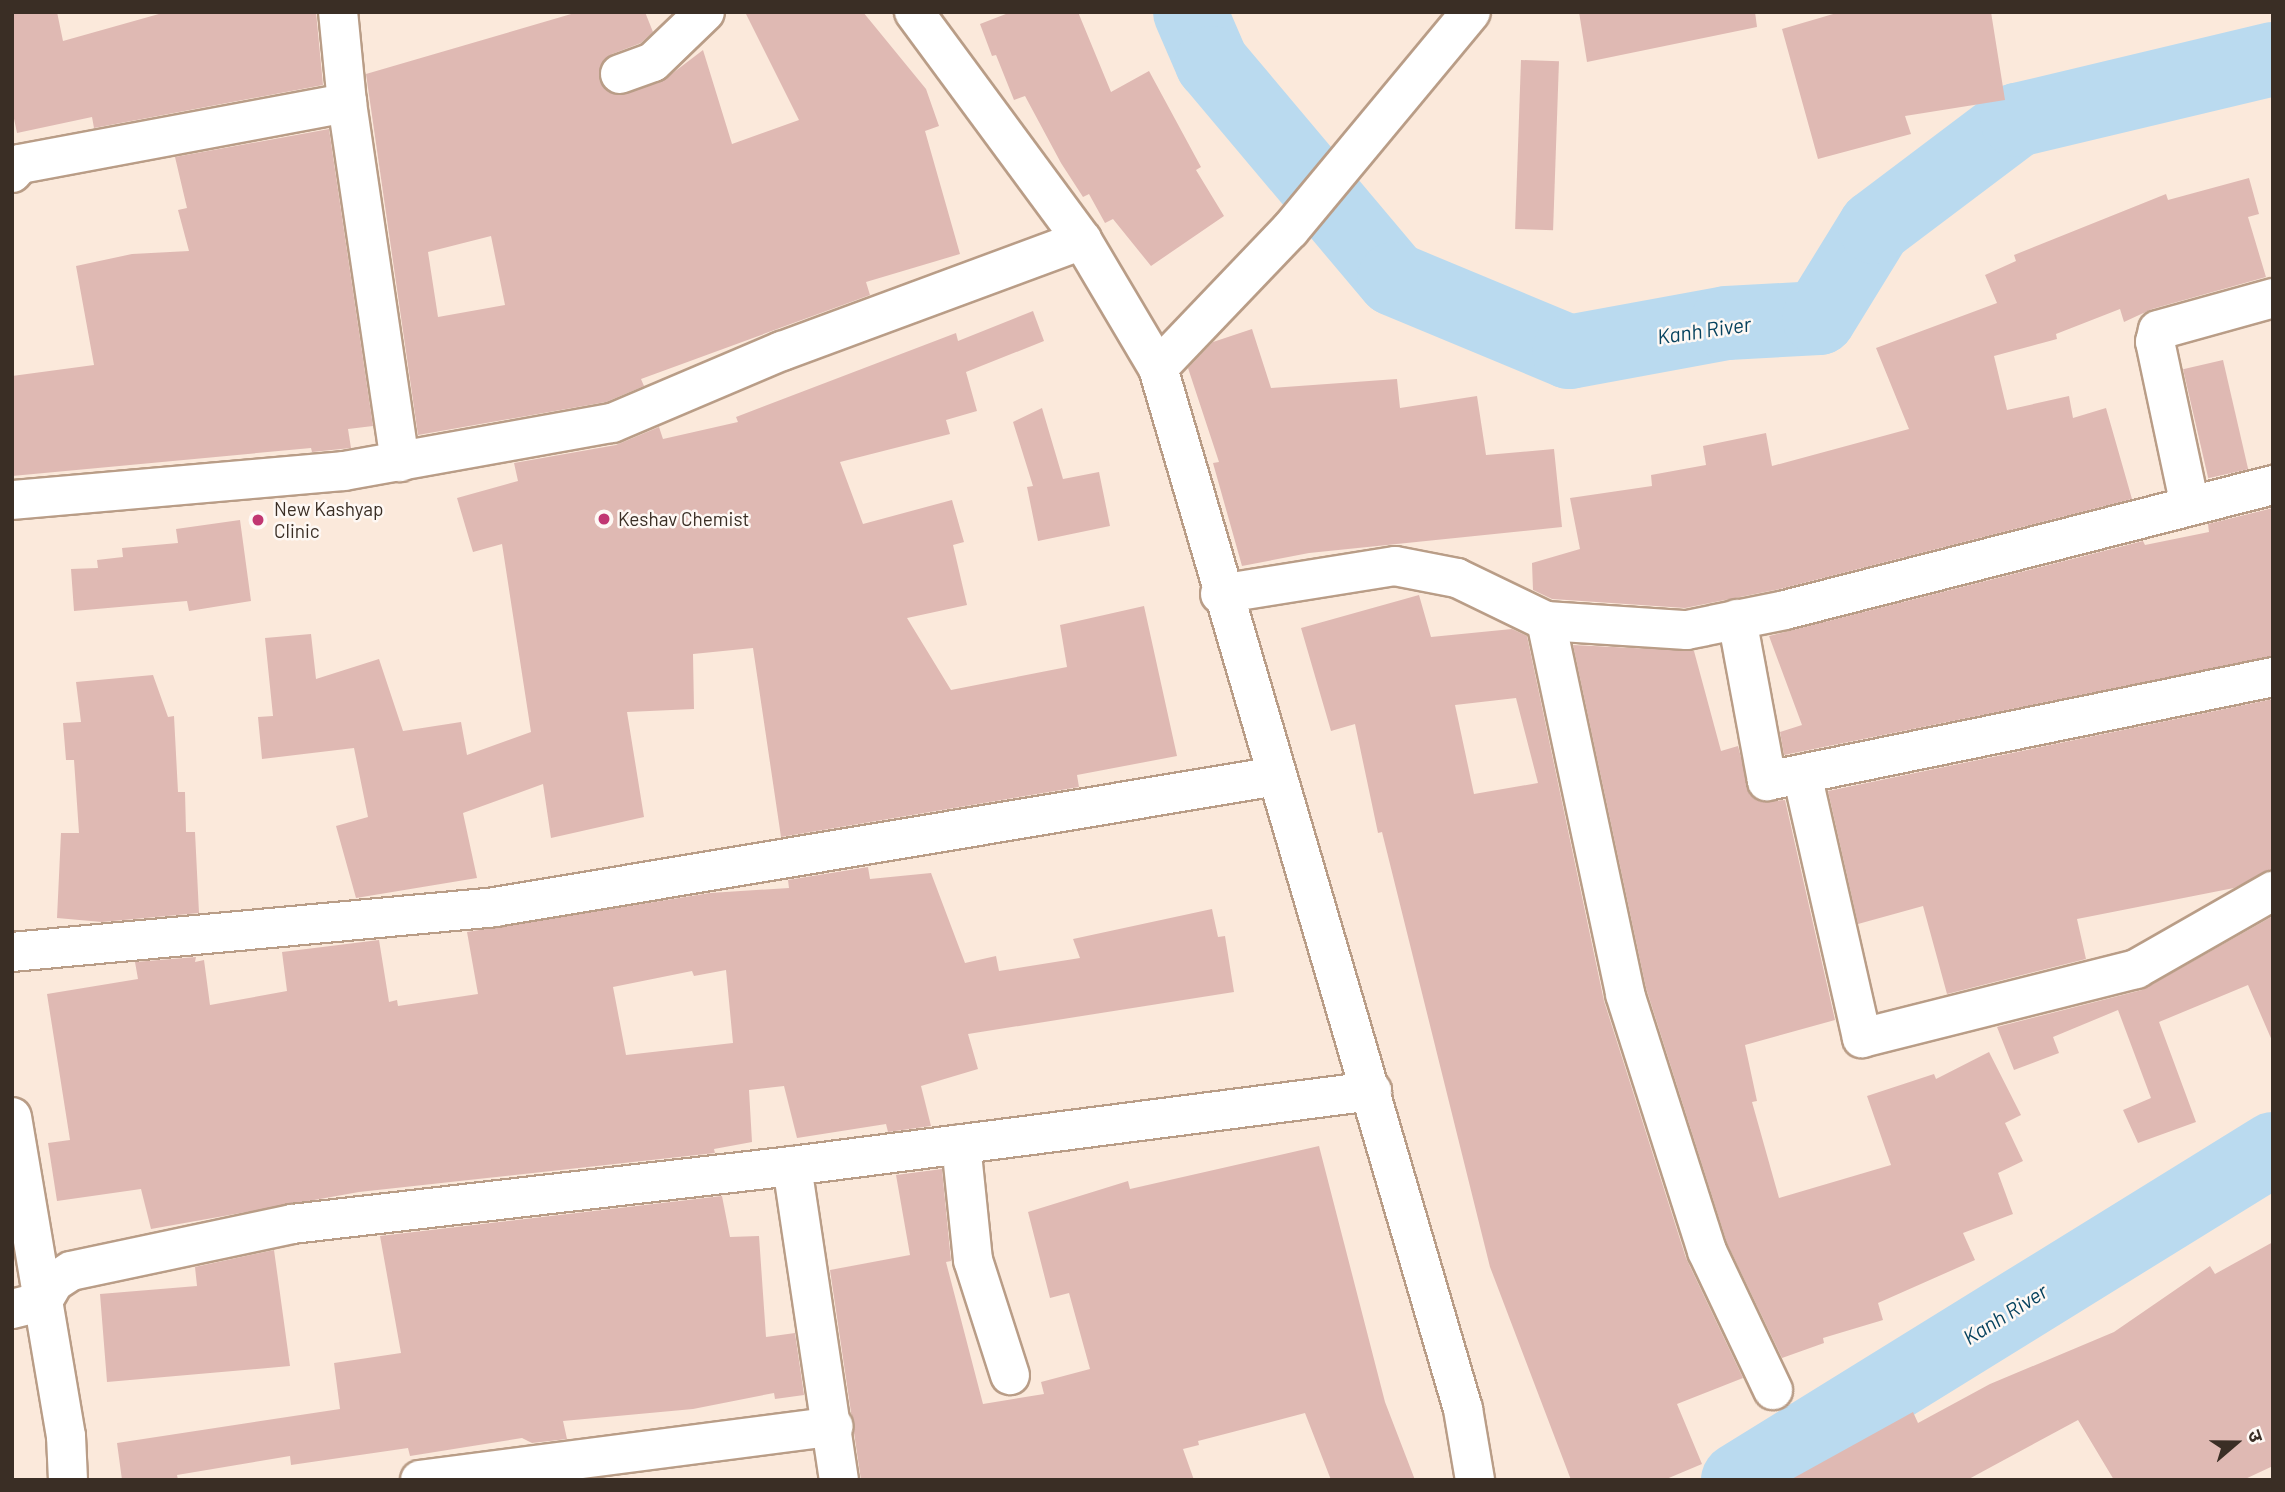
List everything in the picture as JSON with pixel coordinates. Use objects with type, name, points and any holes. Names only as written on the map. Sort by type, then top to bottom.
[{"type":"street","points":[[338,12],[347,103],[400,462]]},
{"type":"street","points":[[620,74],[653,62],[705,12]]},
{"type":"street","points":[[1158,368],[1290,230],[1471,12]]},
{"type":"street","points":[[926,19],[1082,240],[1158,368],[1220,594],[1372,1091],[1463,1409],[1475,1480]]},
{"type":"street","points":[[12,173],[32,162],[347,103]]},
{"type":"street","points":[[12,500],[345,471],[612,422],[782,351],[1082,240]]},
{"type":"street","points":[[2190,506],[2155,342],[2158,330],[2273,298]]},
{"type":"street","points":[[1220,594],[1395,566],[1457,578],[1546,621],[1687,629],[1737,619],[2273,485]]},
{"type":"street","points":[[1737,619],[1767,781],[2273,677]]},
{"type":"street","points":[[1546,621],[1625,995],[1707,1251],[1773,1390]]},
{"type":"street","points":[[1802,774],[1862,1038],[2136,968],[2273,891]]},
{"type":"street","points":[[12,953],[495,907],[1276,776]]},
{"type":"street","points":[[28,1305],[71,1271],[292,1224],[792,1166],[1372,1091]]},
{"type":"street","points":[[12,1117],[28,1305],[66,1436],[68,1480]]},
{"type":"street","points":[[961,1144],[973,1260],[1010,1375]]},
{"type":"street","points":[[792,1166],[839,1480]]},
{"type":"street","points":[[420,1480],[833,1426]]},
{"type":"building","points":[[12,12],[57,12],[63,41],[166,12],[316,12],[323,85],[94,128],[92,117],[17,133],[12,109]]},
{"type":"building","points":[[578,12],[645,12],[653,32],[641,43],[612,54],[599,70],[600,82],[616,95],[661,82],[703,50],[732,144],[799,120],[745,12],[863,12],[926,89],[939,126],[925,131],[960,254],[866,282],[870,295],[641,379],[644,386],[606,402],[418,435],[366,74]],"holes":[[[491,236],[505,305],[438,317],[428,252]]]},
{"type":"building","points":[[1011,12],[1078,12],[1111,92],[1149,71],[1201,167],[1196,170],[1224,216],[1151,266],[1113,219],[1105,223],[1089,194],[1083,197],[1061,163],[1025,96],[1014,100],[996,55],[992,56],[980,24]]},
{"type":"building","points":[[1579,12],[1755,12],[1757,27],[1587,62]]},
{"type":"building","points":[[1840,12],[1991,12],[2005,100],[1905,116],[1911,134],[1818,159],[1782,29]]},
{"type":"building","points":[[1521,60],[1559,61],[1553,230],[1515,229]]},
{"type":"building","points":[[329,129],[373,426],[348,429],[351,448],[312,452],[311,448],[12,476],[12,376],[94,365],[76,266],[132,254],[189,251],[178,210],[187,208],[175,157]]},
{"type":"building","points":[[2249,178],[2259,214],[2248,217],[2266,277],[2152,309],[2124,322],[2120,309],[2056,334],[2057,339],[1994,356],[2007,410],[2069,396],[2073,418],[2106,408],[2132,499],[1780,589],[1685,608],[1552,599],[1533,590],[1532,563],[1580,549],[1570,498],[1652,486],[1651,475],[1706,465],[1703,446],[1766,433],[1772,466],[1909,429],[1876,348],[1997,303],[1985,275],[2016,261],[2014,255],[2166,194],[2168,200]]},
{"type":"building","points":[[1033,311],[1044,341],[966,372],[977,411],[946,420],[950,434],[840,462],[863,524],[952,500],[964,542],[953,545],[967,605],[907,618],[951,690],[1067,667],[1060,625],[1144,606],[1177,756],[1077,775],[1079,787],[781,837],[753,648],[693,654],[694,709],[627,712],[644,817],[551,838],[543,784],[463,813],[477,878],[356,898],[336,826],[368,817],[354,748],[262,759],[258,717],[273,716],[265,638],[311,634],[316,679],[379,659],[403,731],[461,722],[467,755],[531,732],[502,544],[473,552],[457,498],[518,481],[514,463],[616,445],[659,427],[663,439],[738,422],[736,417],[956,333],[958,341]]},
{"type":"building","points":[[1252,329],[1271,388],[1397,379],[1400,408],[1477,396],[1486,455],[1554,449],[1562,527],[1309,553],[1242,566],[1213,463],[1219,462],[1188,368],[1213,342]]},
{"type":"building","points":[[2223,360],[2248,469],[2208,478],[2183,369]]},
{"type":"building","points":[[1042,408],[1063,479],[1099,472],[1110,526],[1038,541],[1027,487],[1033,486],[1013,422]]},
{"type":"building","points":[[2273,508],[2273,656],[1784,755],[1780,732],[1802,725],[1769,636],[2143,541],[2145,545],[2209,532],[2208,524]]},
{"type":"building","points":[[240,520],[251,601],[189,611],[187,601],[74,611],[71,569],[98,568],[97,560],[123,557],[122,548],[178,543],[176,529]]},
{"type":"building","points":[[1419,595],[1431,637],[1512,629],[1527,636],[1604,1001],[1686,1258],[1743,1378],[1677,1404],[1702,1464],[1664,1480],[1571,1480],[1490,1267],[1382,832],[1378,833],[1355,724],[1331,731],[1301,628]],"holes":[[[1516,698],[1538,783],[1474,794],[1455,705]]]},
{"type":"building","points":[[1573,645],[1694,651],[1721,751],[1738,746],[1751,796],[1761,802],[1785,800],[1835,1020],[1745,1045],[1757,1101],[1752,1102],[1779,1198],[1891,1165],[1867,1096],[1934,1074],[1936,1079],[1989,1052],[2021,1115],[2005,1123],[2023,1161],[1998,1173],[2013,1214],[1963,1233],[1975,1260],[1878,1303],[1883,1320],[1823,1338],[1824,1343],[1782,1358],[1727,1243],[1646,988]]},
{"type":"building","points":[[153,675],[168,717],[174,716],[178,792],[185,792],[186,832],[195,832],[199,913],[102,922],[57,918],[61,833],[79,833],[74,760],[66,760],[63,723],[81,722],[76,682]]},
{"type":"building","points":[[2273,699],[2273,869],[2234,888],[2077,919],[2086,959],[1947,994],[1923,906],[1858,924],[1828,791]]},
{"type":"building","points":[[868,867],[870,879],[931,873],[965,963],[996,956],[999,971],[1080,958],[1073,939],[1212,909],[1218,937],[1225,936],[1234,992],[968,1034],[978,1069],[921,1086],[931,1126],[888,1132],[886,1124],[797,1138],[784,1086],[749,1090],[752,1142],[714,1149],[715,1153],[359,1192],[151,1229],[141,1189],[57,1201],[48,1143],[70,1140],[47,994],[138,979],[135,962],[196,957],[195,962],[204,960],[210,1005],[287,991],[282,952],[379,940],[389,1002],[397,1000],[398,1006],[478,994],[467,932],[710,893],[789,888],[788,880]],"holes":[[[726,970],[733,1043],[626,1055],[613,987],[692,971],[694,976]]]},
{"type":"building","points":[[2273,916],[2273,1043],[2248,985],[2159,1022],[2196,1122],[2138,1143],[2123,1110],[2151,1098],[2118,1010],[2053,1037],[2059,1053],[2014,1070],[1997,1027],[2142,990]]},
{"type":"building","points":[[1319,1146],[1385,1402],[1415,1480],[1331,1480],[1305,1413],[1198,1441],[1199,1445],[1183,1449],[1194,1480],[861,1480],[830,1270],[910,1255],[896,1175],[942,1169],[951,1261],[946,1262],[983,1404],[1044,1394],[1041,1382],[1090,1369],[1069,1293],[1050,1298],[1028,1212],[1128,1181],[1130,1189]]},
{"type":"building","points":[[722,1196],[730,1237],[759,1236],[766,1337],[795,1333],[804,1395],[775,1399],[774,1393],[693,1409],[563,1421],[567,1439],[532,1443],[522,1438],[410,1456],[408,1448],[291,1465],[290,1456],[177,1475],[178,1480],[122,1480],[117,1443],[340,1409],[334,1363],[401,1353],[380,1236]]},
{"type":"building","points":[[2273,1242],[2273,1466],[2243,1480],[2114,1480],[2078,1420],[1967,1480],[1790,1480],[1913,1412],[1918,1423],[1990,1384],[2114,1332],[2210,1266],[2215,1274]]},
{"type":"building","points":[[274,1250],[290,1366],[107,1382],[100,1294],[197,1286],[195,1267]]},
{"type":"waterway","name":"Kanh River","points":[[1190,12],[1212,63],[1394,279],[1569,352],[1727,323],[1819,318],[1875,227],[2017,120],[2273,59]]},
{"type":"waterway","name":"Kanh River","points":[[1738,1480],[2273,1149]]},
{"type":"place","name":"Keshav Chemist","points":[[604,519]]},
{"type":"place","name":"New Kashyap Clinic","points":[[258,520]]}]
